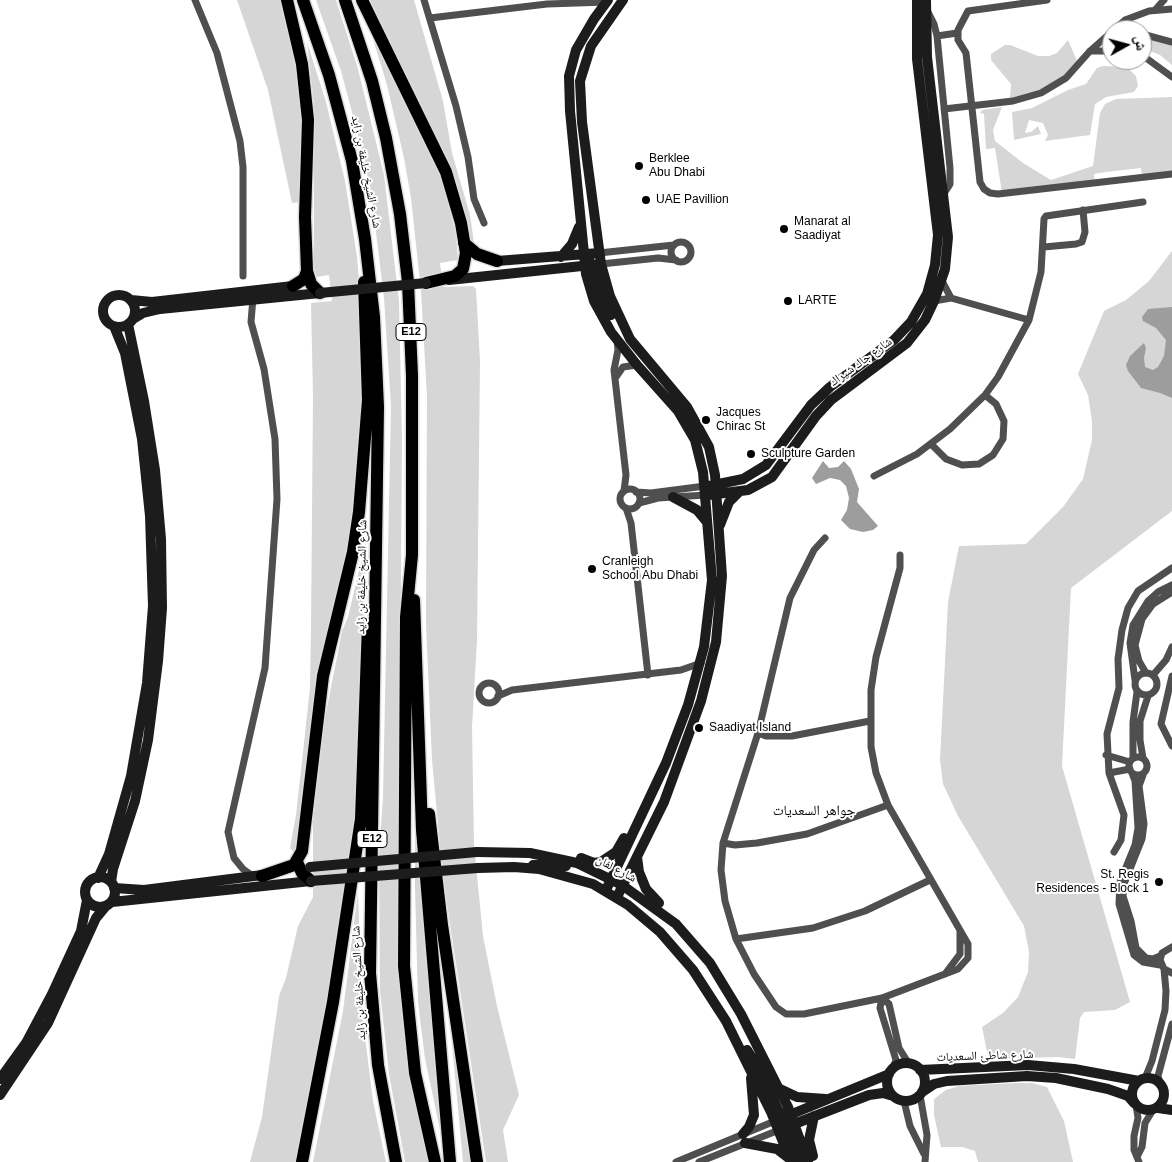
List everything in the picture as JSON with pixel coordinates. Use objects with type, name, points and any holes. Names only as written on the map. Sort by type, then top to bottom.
[{"type":"highway","points":[[287,0],[300,54],[307,106],[305,217],[307,271],[313,286],[320,293]]},
{"type":"highway","name":"شارع الشيخ خليفة بن زايد","points":[[303,0],[326,66],[356,178],[368,258],[378,377],[370,973],[378,1065],[395,1162]]},
{"type":"highway","name":"شارع الشيخ خليفة بن زايد","points":[[346,0],[380,112],[392,165],[403,237],[411,336],[412,555],[406,617],[404,966],[415,1073],[435,1162]]},
{"type":"highway","points":[[362,0],[446,172],[458,211],[466,259],[463,269],[458,274],[426,283]]},
{"type":"highway","points":[[464,243],[477,254],[498,261]]},
{"type":"highway","points":[[311,881],[302,866],[302,851],[317,716],[326,661],[353,552],[368,409],[364,296],[368,258]]},
{"type":"highway","points":[[293,286],[304,279],[307,271]]},
{"type":"highway","points":[[412,555],[422,830],[450,1162]]},
{"type":"highway","points":[[302,1162],[332,1011],[361,818],[364,769],[366,642],[376,590]]},
{"type":"highway","points":[[417,709],[442,925],[477,1162]]},
{"type":"highway","points":[[258,876],[290,867],[302,866]]},
{"type":"street","points":[[195,0],[217,53],[240,141],[243,167],[243,276]]},
{"type":"street","points":[[424,0],[465,141],[474,199],[484,223]]},
{"type":"street","points":[[599,253],[582,122],[580,74],[591,46],[623,0]]},
{"type":"street","name":"شارع جاك شيراك","points":[[638,504],[650,499],[711,490],[754,474],[766,465],[780,449],[802,414],[820,395],[880,352],[904,330],[922,304],[933,275],[938,235],[917,59],[917,0]]},
{"type":"street","points":[[1047,0],[968,11],[957,33],[958,40],[966,53],[980,182],[984,189],[990,194],[1172,174]]},
{"type":"street","points":[[1155,10],[1164,0]]},
{"type":"street","points":[[430,18],[526,6],[607,1]]},
{"type":"street","points":[[607,1],[576,50],[570,76],[570,110],[580,221],[590,262],[608,309],[620,330],[630,339],[694,417],[709,446],[714,528],[722,576],[716,642],[701,701],[670,788],[620,890],[672,927],[685,933]]},
{"type":"street","points":[[587,2],[594,19]]},
{"type":"street","points":[[926,4],[934,24],[936,36],[951,177],[943,195]]},
{"type":"street","name":"شارع جاك شيراك","points":[[635,491],[652,493],[711,490],[738,492],[756,488],[772,477],[816,416],[831,400],[907,343],[925,320],[942,281],[948,249],[927,57],[926,4]]},
{"type":"street","points":[[1128,20],[1133,16],[1155,10],[1172,9]]},
{"type":"street","points":[[936,36],[957,33]]},
{"type":"street","points":[[1152,37],[1172,42]]},
{"type":"street","points":[[944,109],[1014,101],[1041,93],[1066,78],[1090,50],[1102,40]]},
{"type":"street","points":[[1090,50],[1102,51]]},
{"type":"street","points":[[1152,62],[1172,77]]},
{"type":"street","points":[[874,476],[904,462],[956,424],[985,395],[1010,359],[1029,320],[1041,272],[1044,247],[1044,219],[1046,216],[1143,202]]},
{"type":"street","points":[[1044,247],[1082,242],[1085,232],[1084,210]]},
{"type":"street","points":[[561,257],[575,238],[580,221]]},
{"type":"street","points":[[114,326],[130,321],[143,313],[160,308],[426,283],[560,268],[590,262],[658,258],[686,260],[691,252],[684,242],[674,245],[599,253],[590,262],[588,282],[599,312],[617,339],[636,365],[678,411],[691,431],[711,490],[718,566],[722,576]]},
{"type":"street","points":[[674,245],[671,254],[676,260]]},
{"type":"street","points":[[590,262],[599,253]]},
{"type":"street","points":[[498,261],[561,257],[590,262]]},
{"type":"street","points":[[560,268],[588,282]]},
{"type":"street","points":[[942,281],[951,298]]},
{"type":"street","points":[[0,1079],[26,1043],[52,994],[81,931],[88,900],[87,886],[98,878],[112,845],[133,768],[147,683],[152,606],[150,516],[142,439],[125,353],[114,326],[104,316],[106,302],[118,294],[131,300],[152,302],[293,286]]},
{"type":"street","points":[[253,298],[251,322],[264,369],[275,439],[277,499],[266,668],[228,832],[234,858],[243,869],[258,876]]},
{"type":"street","points":[[934,301],[951,298],[1029,320]]},
{"type":"street","points":[[0,1095],[48,1023],[96,918],[109,904],[113,885],[113,869],[135,801],[148,740],[158,661],[162,608],[161,539],[154,462],[130,321],[135,311],[131,300]]},
{"type":"street","points":[[617,339],[616,378],[626,475],[624,491],[620,499],[626,508],[631,523],[648,675]]},
{"type":"street","points":[[616,378],[623,367],[636,365]]},
{"type":"street","points":[[931,444],[946,459],[962,465],[979,464],[993,455],[1003,439],[1004,421],[996,404],[985,395]]},
{"type":"street","points":[[626,475],[640,498],[631,523]]},
{"type":"street","points":[[624,491],[635,491]]},
{"type":"street","points":[[609,885],[672,750],[695,682],[701,663],[711,598],[714,528],[729,502],[738,492]]},
{"type":"street","points":[[672,497],[697,510],[714,528]]},
{"type":"street","points":[[626,508],[638,504]]},
{"type":"street","points":[[825,538],[814,550],[790,598],[758,733],[723,843],[721,870],[725,901],[736,939],[754,974],[776,1008],[786,1014],[804,1014],[882,998],[943,976],[960,954],[959,928],[888,805],[876,773],[871,747],[870,690],[876,657],[900,568],[900,555]]},
{"type":"street","points":[[1114,852],[1121,840],[1124,815],[1109,773],[1106,755],[1107,734],[1119,688],[1118,659],[1128,608],[1138,591],[1172,568]]},
{"type":"street","points":[[1148,696],[1138,692],[1134,686],[1135,680],[1130,643],[1136,619],[1148,601],[1158,592],[1172,585]]},
{"type":"street","points":[[1172,592],[1153,604],[1142,618],[1135,645],[1139,661],[1157,681],[1156,689],[1148,696],[1140,720],[1140,740],[1143,758],[1147,765],[1139,786],[1144,824],[1142,839],[1124,884],[1124,896],[1136,948],[1146,958],[1153,959],[1160,956],[1165,950],[1172,948]]},
{"type":"street","points":[[1135,680],[1139,675],[1149,674],[1162,665],[1172,647]]},
{"type":"street","points":[[512,690],[489,683],[483,685],[480,695],[487,702],[494,701],[498,696],[512,690],[648,675],[681,670],[701,663]]},
{"type":"street","points":[[1162,665],[1172,668]]},
{"type":"street","points":[[681,670],[695,682]]},
{"type":"street","points":[[1172,676],[1161,724],[1172,746]]},
{"type":"street","points":[[495,685],[499,692],[498,696]]},
{"type":"street","points":[[1138,692],[1133,722],[1131,766],[1135,781],[1138,828],[1136,845],[1120,882],[1120,904],[1134,955],[1143,962],[1172,972]]},
{"type":"street","points":[[758,733],[766,736],[792,736],[870,720]]},
{"type":"street","points":[[1106,755],[1131,766],[1143,775]]},
{"type":"street","points":[[1109,773],[1131,766],[1143,758]]},
{"type":"street","points":[[723,843],[735,846],[807,834],[888,805]]},
{"type":"street","points":[[565,860],[576,858],[594,863],[601,862],[618,849],[628,832],[637,824]]},
{"type":"street","name":"شارع لفان","points":[[302,866],[477,852],[518,852],[565,860],[620,890],[670,920],[685,933],[720,978],[780,1089],[794,1161]]},
{"type":"street","points":[[637,857],[639,872],[647,890],[665,909],[670,920]]},
{"type":"street","name":"شارع لفان","points":[[109,904],[311,881],[478,868],[526,868],[564,874],[609,885]]},
{"type":"street","points":[[98,878],[113,885],[144,890],[258,876]]},
{"type":"street","points":[[736,939],[813,928],[865,912],[930,880]]},
{"type":"street","name":"شارع لفان","points":[[620,890],[680,953],[714,1001],[751,1069],[808,1162]]},
{"type":"street","points":[[88,900],[96,906],[109,904]]},
{"type":"street","points":[[1138,1160],[1134,1150],[1134,1136],[1138,1118],[1132,1093],[1142,1080],[1152,1061],[1165,1010],[1166,991],[1160,956]]},
{"type":"street","points":[[882,998],[889,1004],[899,1048],[909,1064]]},
{"type":"street","points":[[882,998],[880,1008],[896,1060],[888,1086],[893,1096]]},
{"type":"street","points":[[1138,1160],[1142,1147],[1145,1122],[1164,1099],[1166,1090],[1158,1076],[1172,1024]]},
{"type":"street","points":[[735,1039],[756,1064],[785,1122]]},
{"type":"street","points":[[676,1162],[785,1122],[829,1099],[891,1072],[903,1064],[909,1064],[920,1070],[925,1081],[921,1094],[927,1135],[924,1159]]},
{"type":"street","points":[[699,1162],[744,1138],[754,1115],[751,1069]]},
{"type":"street","name":"شارع شاطئ السعديات","points":[[920,1070],[1027,1071],[1074,1069],[1142,1080]]},
{"type":"street","name":"شارع شاطئ السعديات","points":[[921,1094],[934,1084],[947,1080],[999,1070]]},
{"type":"street","name":"شارع شاطئ السعديات","points":[[1027,1071],[1108,1089],[1128,1096],[1135,1104]]},
{"type":"street","points":[[1142,1080],[1166,1090]]},
{"type":"street","points":[[780,1089],[797,1097],[829,1099]]},
{"type":"street","points":[[785,1122],[814,1116],[869,1095],[879,1093],[910,1101],[921,1094]]},
{"type":"street","points":[[904,1101],[910,1126],[924,1159]]},
{"type":"street","points":[[1135,1104],[1142,1110],[1172,1110]]},
{"type":"street","points":[[814,1116],[809,1140],[814,1162]]},
{"type":"street","points":[[910,1126],[924,1122]]},
{"type":"street","points":[[744,1138],[777,1149],[794,1161]]},
{"type":"shaded area","points":[[237,0],[282,0],[296,53],[303,118],[300,202],[292,203],[268,90]]},
{"type":"shaded area","points":[[316,0],[336,0],[358,69],[384,175],[399,301],[402,439],[398,972],[407,1064],[429,1162],[405,1162],[389,1074],[380,991],[379,854],[383,797],[391,406],[384,298],[372,200],[364,157],[341,71]]},
{"type":"shaded area","points":[[370,0],[414,0],[443,101],[452,153],[470,215],[474,243],[470,242],[464,208],[453,172]]},
{"type":"shaded area","points":[[366,16],[422,131],[445,189],[456,236],[458,260],[440,263],[443,287],[473,286],[476,289],[480,361],[477,640],[472,727],[474,845],[483,936],[497,1006],[519,1095],[503,1130],[508,1162],[486,1162],[443,878],[432,760],[426,625],[427,396],[421,291],[411,198],[404,158],[387,85]]},
{"type":"shaded area","points":[[1068,40],[1077,61],[1063,78],[1044,90],[1010,99],[1011,84],[991,60],[991,54],[1005,45],[1010,45],[1038,56],[1049,56],[1057,53]]},
{"type":"shaded area","points":[[1152,40],[1160,40],[1172,45],[1172,65],[1160,55],[1152,52]]},
{"type":"shaded area","points":[[307,42],[326,102],[345,181],[357,257],[366,356],[355,524],[295,854],[290,848],[296,815],[310,687],[313,396],[311,303],[332,301],[329,275],[315,277],[314,267],[314,106]]},
{"type":"shaded area","points":[[1102,66],[1102,70],[1130,70],[1136,76],[1138,86],[1134,92],[1106,97],[1095,104],[1090,135],[1045,141],[1048,135],[1043,123],[1029,120],[1025,133],[1031,132],[1038,126],[1041,134],[1014,140],[1012,112],[1032,108],[1068,90],[1086,84],[1097,68]]},
{"type":"shaded area","points":[[1172,97],[1172,173],[1142,177],[1141,168],[1106,172],[1094,174],[1095,182],[1002,193],[995,148],[986,149],[984,114],[980,113],[982,110],[1002,107],[993,130],[995,141],[1023,163],[1051,180],[1093,166],[1100,113],[1105,104],[1116,99]]},
{"type":"shaded area","points":[[1172,251],[1172,511],[1071,588],[1062,766],[1130,1002],[1115,1010],[1084,1012],[1080,1018],[1075,1059],[1058,1057],[991,1059],[988,1057],[982,1027],[1003,1013],[1018,997],[1028,972],[1029,952],[1024,926],[958,816],[943,784],[940,760],[948,602],[959,546],[1026,544],[1063,507],[1083,479],[1092,440],[1092,421],[1088,395],[1078,374],[1104,311],[1126,300],[1149,281]]},
{"type":"shaded area","points":[[1172,307],[1172,398],[1141,388],[1128,371],[1126,365],[1130,356],[1144,343],[1146,348],[1145,367],[1153,370],[1158,367],[1164,356],[1166,340],[1156,328],[1143,321],[1142,317],[1148,309]]},
{"type":"shaded area","points":[[823,461],[829,468],[838,467],[844,461],[851,469],[859,489],[857,502],[878,526],[873,530],[863,532],[850,529],[841,520],[847,510],[849,498],[846,486],[840,480],[830,478],[816,484],[812,478]]},
{"type":"shaded area","points":[[366,541],[360,791],[346,911],[297,1162],[250,1162],[262,1117],[279,996],[286,978],[298,926],[313,897],[313,822],[323,728],[342,631],[348,617]]},
{"type":"shaded area","points":[[415,789],[447,1162],[425,1059],[418,1002]]},
{"type":"shaded area","points":[[358,892],[362,1013],[373,1101],[386,1162],[313,1162],[343,1011]]},
{"type":"shaded area","points":[[447,990],[473,1162],[463,1162]]},
{"type":"shaded area","points":[[1032,1083],[1047,1087],[1064,1121],[1073,1162],[978,1162],[975,1151],[962,1147],[941,1147],[934,1115],[934,1099],[946,1090],[959,1086]]},
{"type":"place","name":"Berklee Abu Dhabi","points":[[639,166]]},
{"type":"place","name":"UAE Pavillion","points":[[646,200]]},
{"type":"place","name":"Manarat al Saadiyat","points":[[784,229]]},
{"type":"place","name":"LARTE","points":[[788,301]]},
{"type":"place","name":"Jacques Chirac St","points":[[706,420]]},
{"type":"place","name":"Sculpture Garden","points":[[751,454]]},
{"type":"place","name":"Cranleigh School Abu Dhabi","points":[[592,569]]},
{"type":"place","name":"Saadiyat Island","points":[[699,728]]},
{"type":"place","name":"St. Regis Residences - Block 1","points":[[1159,882]]},
{"type":"district","name":"جواهر السعديات","points":[[814,811]]}]
